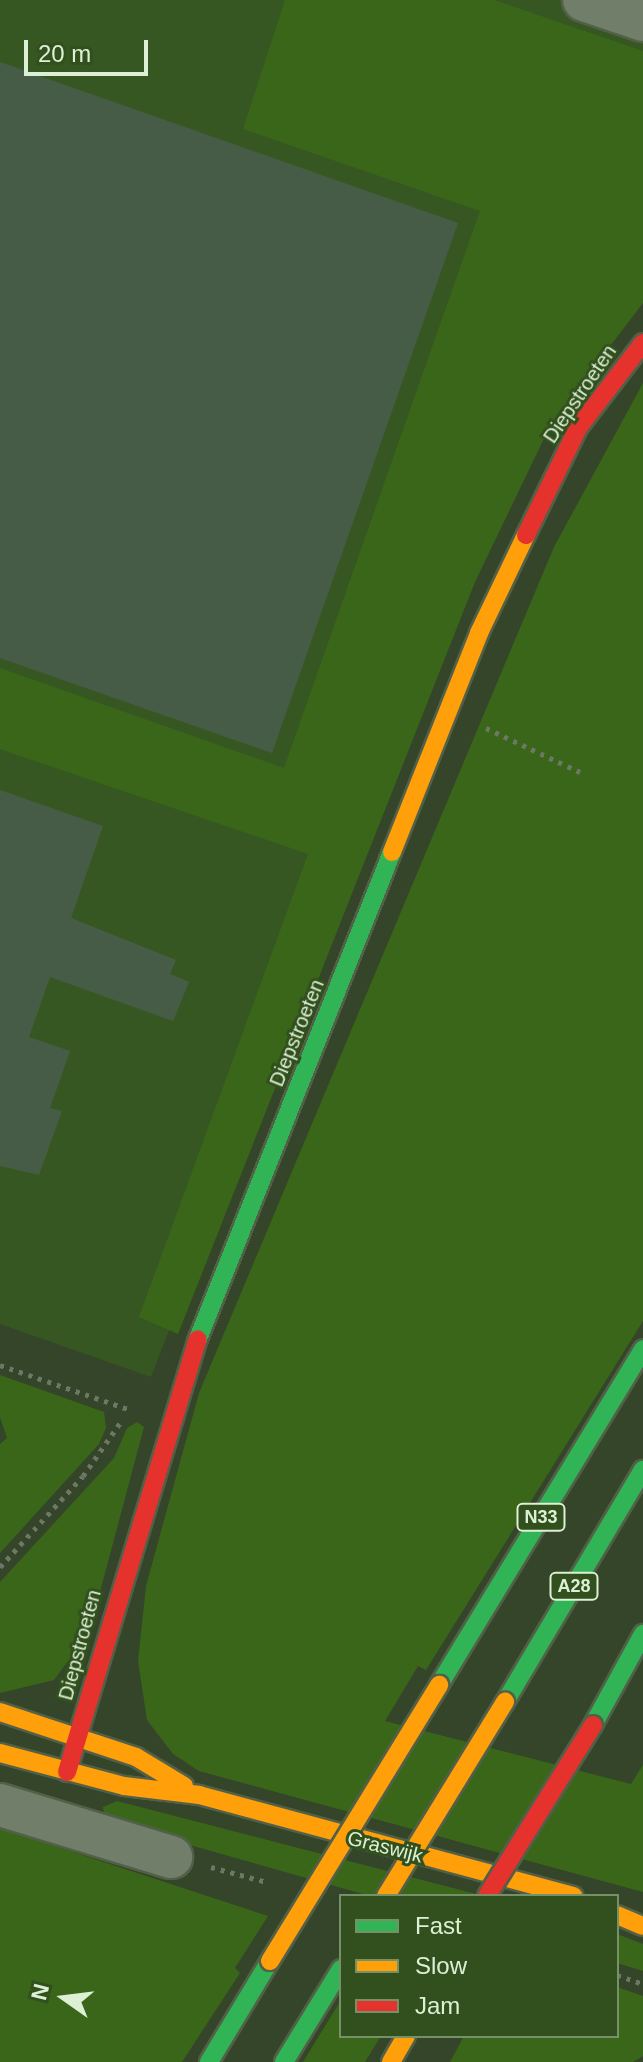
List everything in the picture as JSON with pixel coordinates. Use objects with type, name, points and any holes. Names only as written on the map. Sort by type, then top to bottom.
[{"type":"main road","name":"Diepstroeten","points":[[67,1772],[167,1423],[448,711],[524,532],[578,428],[643,343]]},
{"type":"main road","name":"N33","points":[[209,2062],[643,1349]]},
{"type":"main road","name":"A28","points":[[387,1894],[643,1470]]},
{"type":"main road","points":[[488,1894],[593,1725],[643,1634]]},
{"type":"main road","name":"Graswijk","points":[[0,1712],[136,1757],[199,1795]]},
{"type":"main road","name":"Graswijk","points":[[0,1753],[67,1772],[199,1795],[566,1894]]},
{"type":"main road","points":[[619,1916],[643,1926]]},
{"type":"main road","points":[[284,2062],[338,1973]]},
{"type":"main road","points":[[391,2062],[405,2038]]},
{"type":"main road","points":[[416,2062],[428,2038]]},
{"type":"street","points":[[584,0],[643,20]]},
{"type":"street","points":[[0,1805],[171,1857]]},
{"type":"path","points":[[448,711],[580,772]]},
{"type":"path","points":[[0,1365],[167,1423]]},
{"type":"path","points":[[0,1567],[83,1476],[128,1409]]},
{"type":"path","points":[[171,1857],[272,1883]]},
{"type":"path","points":[[619,1976],[643,1984]]},
{"type":"shaded area","points":[[0,0],[643,0],[643,282],[514,437],[151,1377],[0,1324]]},
{"type":"shaded area","points":[[285,0],[494,0],[643,51],[643,303],[552,422],[475,582],[178,1334],[139,1317],[308,854],[0,749],[0,668],[284,768],[480,211],[243,129]]},
{"type":"shaded area","points":[[643,383],[643,1321],[426,1670],[418,1666],[385,1721],[631,1784],[643,1765],[643,1892],[199,1771],[173,1754],[147,1720],[138,1661],[146,1586],[199,1393],[554,547]]},
{"type":"shaded area","points":[[0,1375],[104,1412],[106,1428],[99,1444],[0,1553],[0,1444],[7,1438],[0,1417]]},
{"type":"shaded area","points":[[137,1422],[144,1427],[89,1633],[54,1680],[0,1693],[0,1582],[114,1458],[127,1428]]},
{"type":"shaded area","points":[[117,1801],[476,1894],[363,1894],[105,1821],[103,1807]]},
{"type":"shaded area","points":[[0,1828],[268,1916],[235,1968],[240,1973],[182,2062],[0,2062]]},
{"type":"shaded area","points":[[619,1935],[643,1944],[643,1971],[619,1964]]},
{"type":"shaded area","points":[[619,1988],[643,1996],[643,2056],[633,2062],[450,2062],[463,2038],[619,2038]]},
{"type":"shaded area","points":[[339,2003],[339,2038],[380,2038],[365,2062],[303,2062]]},
{"type":"building","points":[[0,62],[458,223],[272,753],[0,658]]},
{"type":"building","points":[[0,790],[103,826],[71,918],[176,960],[170,974],[189,982],[173,1021],[50,977],[29,1037],[70,1051],[50,1108],[62,1111],[39,1175],[0,1166]]},
{"type":"traffic: fast","points":[[198,1339],[392,852]]},
{"type":"traffic: fast","points":[[439,1685],[643,1349]]},
{"type":"traffic: fast","points":[[505,1702],[643,1470]]},
{"type":"traffic: fast","points":[[593,1725],[643,1634]]},
{"type":"traffic: fast","points":[[209,2062],[270,1961]]},
{"type":"traffic: fast","points":[[284,2062],[339,1972]]},
{"type":"traffic: slow","points":[[392,852],[479,633],[526,535]]},
{"type":"traffic: slow","points":[[270,1961],[439,1685]]},
{"type":"traffic: slow","points":[[387,1894],[505,1702]]},
{"type":"traffic: slow","points":[[0,1712],[136,1757],[184,1786]]},
{"type":"traffic: slow","points":[[0,1753],[124,1786],[199,1795],[567,1894]]},
{"type":"traffic: slow","points":[[619,1916],[643,1926]]},
{"type":"traffic: slow","points":[[391,2062],[405,2038]]},
{"type":"traffic: jam","points":[[526,535],[578,428],[643,343]]},
{"type":"traffic: jam","points":[[67,1772],[198,1339]]},
{"type":"traffic: jam","points":[[488,1894],[593,1725]]}]
